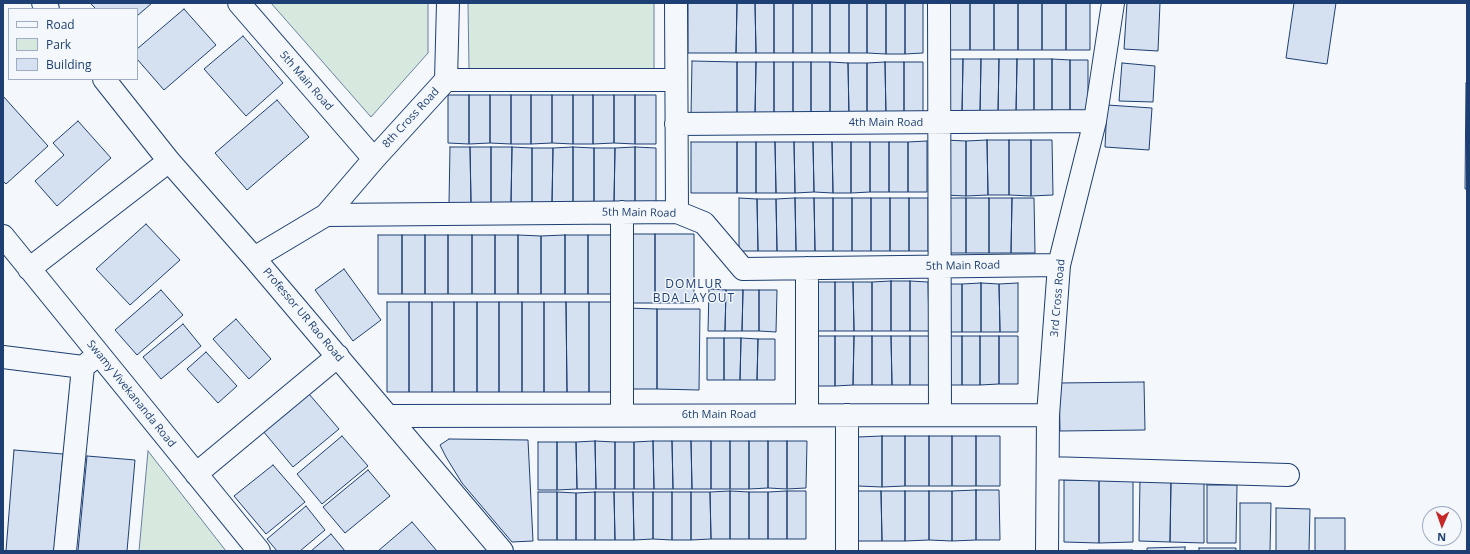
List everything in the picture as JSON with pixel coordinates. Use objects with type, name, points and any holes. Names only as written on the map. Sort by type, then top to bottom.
[{"type":"street","name":"5th Main Road","points":[[239,3],[374,159]]},
{"type":"street","name":"8th Cross Road","points":[[326,215],[374,159],[446,80],[448,3]]},
{"type":"street","points":[[676,3],[677,212]]},
{"type":"street","points":[[939,3],[940,415]]},
{"type":"street","name":"3rd Cross Road","points":[[1048,551],[1048,415],[1059,265],[1095,121],[1112,3]]},
{"type":"street","name":"Professor UR Rao Road","points":[[105,80],[170,161],[338,356],[502,551]]},
{"type":"street","points":[[446,80],[676,80]]},
{"type":"street","name":"4th Main Road","points":[[676,124],[1095,121]]},
{"type":"street","points":[[29,268],[170,161]]},
{"type":"street","points":[[622,212],[622,415]]},
{"type":"street","name":"5th Main Road","points":[[326,215],[677,212],[704,223],[743,269],[1059,265]]},
{"type":"street","points":[[254,258],[326,215]]},
{"type":"street","name":"Swamy Vivekananda Road","points":[[3,236],[29,268],[91,360],[196,474],[259,551]]},
{"type":"street","points":[[807,268],[807,415]]},
{"type":"street","points":[[196,474],[338,356]]},
{"type":"street","points":[[3,357],[91,360],[65,551]]},
{"type":"street","points":[[847,415],[848,551]]},
{"type":"street","name":"6th Main Road","points":[[389,416],[1048,415]]},
{"type":"street","points":[[1048,468],[1288,475]]},
{"type":"green space","points":[[271,3],[428,3],[428,53],[371,117]]},
{"type":"green space","points":[[468,3],[654,3],[654,69],[469,70]]},
{"type":"green space","points":[[148,451],[226,551],[139,551]]},
{"type":"building","points":[[90,3],[152,3],[138,15],[138,8],[95,8]]},
{"type":"building","points":[[688,3],[737,3],[736,53],[688,53]]},
{"type":"building","points":[[737,3],[755,3],[756,53],[736,53]]},
{"type":"building","points":[[755,3],[774,3],[774,53],[756,53]]},
{"type":"building","points":[[774,3],[793,3],[793,53],[774,53]]},
{"type":"building","points":[[793,3],[812,3],[812,53],[793,53]]},
{"type":"building","points":[[812,3],[830,3],[830,53],[812,53]]},
{"type":"building","points":[[830,3],[849,3],[849,53],[830,53]]},
{"type":"building","points":[[849,3],[867,3],[867,53],[849,53]]},
{"type":"building","points":[[867,3],[886,3],[886,54],[867,53]]},
{"type":"building","points":[[886,3],[905,3],[905,54],[886,54]]},
{"type":"building","points":[[905,3],[923,3],[923,53],[905,54]]},
{"type":"building","points":[[946,3],[970,3],[970,50],[947,50]]},
{"type":"building","points":[[970,3],[994,3],[994,50],[970,50]]},
{"type":"building","points":[[994,3],[1018,3],[1018,50],[994,50]]},
{"type":"building","points":[[1018,3],[1042,3],[1042,50],[1018,50]]},
{"type":"building","points":[[1042,3],[1066,3],[1066,50],[1042,50]]},
{"type":"building","points":[[1066,3],[1090,3],[1090,50],[1066,50]]},
{"type":"building","points":[[1127,3],[1160,3],[1158,51],[1124,49]]},
{"type":"building","points":[[1294,3],[1336,3],[1327,64],[1286,58]]},
{"type":"building","points":[[184,9],[216,45],[164,90],[138,60],[138,48]]},
{"type":"building","points":[[243,36],[283,83],[246,116],[204,69]]},
{"type":"building","points":[[945,59],[963,59],[962,114],[945,114]]},
{"type":"building","points":[[963,59],[981,59],[980,114],[962,114]]},
{"type":"building","points":[[981,59],[999,59],[998,114],[980,114]]},
{"type":"building","points":[[999,59],[1017,59],[1016,114],[998,114]]},
{"type":"building","points":[[1017,59],[1034,59],[1034,114],[1016,114]]},
{"type":"building","points":[[1034,59],[1052,59],[1052,114],[1034,114]]},
{"type":"building","points":[[1052,59],[1070,60],[1070,115],[1052,114]]},
{"type":"building","points":[[1070,60],[1088,60],[1088,115],[1070,115]]},
{"type":"building","points":[[692,61],[737,62],[737,116],[691,116]]},
{"type":"building","points":[[737,62],[756,62],[755,116],[737,116]]},
{"type":"building","points":[[756,62],[774,62],[774,117],[755,116]]},
{"type":"building","points":[[774,62],[793,62],[793,117],[774,117]]},
{"type":"building","points":[[793,62],[811,62],[811,117],[793,117]]},
{"type":"building","points":[[811,62],[830,62],[830,117],[811,117]]},
{"type":"building","points":[[830,62],[848,63],[849,117],[830,117]]},
{"type":"building","points":[[885,62],[886,117],[867,117],[867,63]]},
{"type":"building","points":[[885,62],[904,62],[904,117],[886,117]]},
{"type":"building","points":[[904,62],[923,62],[923,117],[904,117]]},
{"type":"building","points":[[848,63],[867,63],[867,117],[849,117]]},
{"type":"building","points":[[1122,63],[1155,66],[1153,102],[1119,101]]},
{"type":"building","points":[[1466,83],[1467,189],[1465,189]]},
{"type":"building","points":[[448,95],[469,95],[469,144],[448,143]]},
{"type":"building","points":[[469,95],[490,95],[490,143],[469,144]]},
{"type":"building","points":[[490,95],[511,95],[511,144],[490,143]]},
{"type":"building","points":[[511,95],[531,95],[531,144],[511,144]]},
{"type":"building","points":[[531,95],[552,95],[552,143],[531,144]]},
{"type":"building","points":[[552,95],[573,95],[573,144],[552,143]]},
{"type":"building","points":[[573,95],[593,95],[593,144],[573,144]]},
{"type":"building","points":[[593,95],[614,95],[614,143],[593,144]]},
{"type":"building","points":[[614,95],[635,95],[635,144],[614,143]]},
{"type":"building","points":[[635,95],[656,95],[656,144],[635,144]]},
{"type":"building","points":[[3,96],[48,146],[6,184],[3,181]]},
{"type":"building","points":[[277,100],[309,137],[247,190],[215,153]]},
{"type":"building","points":[[1107,105],[1152,108],[1149,150],[1105,147]]},
{"type":"building","points":[[78,121],[111,158],[57,206],[35,181],[64,155],[53,143]]},
{"type":"building","points":[[944,140],[966,141],[966,196],[944,195]]},
{"type":"building","points":[[987,140],[988,195],[966,196],[966,141]]},
{"type":"building","points":[[987,140],[1009,140],[1009,195],[988,195]]},
{"type":"building","points":[[1009,140],[1031,140],[1031,196],[1009,195]]},
{"type":"building","points":[[1031,140],[1052,140],[1053,195],[1031,196]]},
{"type":"building","points":[[927,141],[927,192],[908,192],[908,142]]},
{"type":"building","points":[[691,142],[737,142],[737,193],[691,193]]},
{"type":"building","points":[[737,142],[756,142],[756,193],[737,193]]},
{"type":"building","points":[[756,142],[775,142],[776,193],[756,193]]},
{"type":"building","points":[[775,142],[794,142],[795,193],[776,193]]},
{"type":"building","points":[[794,142],[813,142],[814,192],[795,193]]},
{"type":"building","points":[[813,142],[832,142],[833,193],[814,192]]},
{"type":"building","points":[[832,142],[851,142],[851,193],[833,193]]},
{"type":"building","points":[[851,142],[870,142],[870,192],[851,193]]},
{"type":"building","points":[[870,142],[889,142],[889,192],[870,192]]},
{"type":"building","points":[[889,142],[908,142],[908,192],[889,192]]},
{"type":"building","points":[[450,147],[470,147],[471,203],[449,203]]},
{"type":"building","points":[[470,147],[491,147],[491,203],[471,203]]},
{"type":"building","points":[[491,147],[512,147],[511,203],[491,203]]},
{"type":"building","points":[[512,147],[532,148],[532,203],[511,203]]},
{"type":"building","points":[[573,147],[573,203],[552,203],[553,148]]},
{"type":"building","points":[[573,147],[594,148],[594,203],[573,203]]},
{"type":"building","points":[[635,147],[635,203],[614,203],[615,148]]},
{"type":"building","points":[[635,147],[656,148],[656,203],[635,203]]},
{"type":"building","points":[[532,148],[553,148],[552,203],[532,203]]},
{"type":"building","points":[[594,148],[615,148],[614,203],[594,203]]},
{"type":"building","points":[[739,198],[757,199],[758,251],[739,251]]},
{"type":"building","points":[[795,198],[796,251],[777,251],[776,199]]},
{"type":"building","points":[[795,198],[814,198],[815,251],[796,251]]},
{"type":"building","points":[[814,198],[833,198],[833,251],[815,251]]},
{"type":"building","points":[[833,198],[852,198],[852,251],[833,251]]},
{"type":"building","points":[[852,198],[871,198],[871,251],[852,251]]},
{"type":"building","points":[[871,198],[890,198],[890,251],[871,251]]},
{"type":"building","points":[[890,198],[909,198],[909,251],[890,251]]},
{"type":"building","points":[[909,198],[928,198],[928,251],[909,251]]},
{"type":"building","points":[[943,198],[966,198],[966,253],[943,253]]},
{"type":"building","points":[[966,198],[989,198],[989,253],[966,253]]},
{"type":"building","points":[[989,198],[1012,198],[1011,253],[989,253]]},
{"type":"building","points":[[1012,198],[1034,198],[1035,253],[1011,253]]},
{"type":"building","points":[[757,199],[776,199],[777,251],[758,251]]},
{"type":"building","points":[[146,224],[180,260],[130,305],[96,269]]},
{"type":"building","points":[[628,234],[655,234],[655,303],[628,303]]},
{"type":"building","points":[[655,234],[694,234],[694,303],[655,303]]},
{"type":"building","points":[[378,235],[402,235],[402,294],[378,294]]},
{"type":"building","points":[[402,235],[425,235],[425,294],[402,294]]},
{"type":"building","points":[[425,235],[448,235],[448,294],[425,294]]},
{"type":"building","points":[[448,235],[472,235],[472,294],[448,294]]},
{"type":"building","points":[[472,235],[495,235],[495,294],[472,294]]},
{"type":"building","points":[[495,235],[518,235],[518,294],[495,294]]},
{"type":"building","points":[[518,235],[541,236],[541,294],[518,294]]},
{"type":"building","points":[[565,235],[565,294],[541,294],[541,236]]},
{"type":"building","points":[[565,235],[588,235],[588,294],[565,294]]},
{"type":"building","points":[[588,235],[611,235],[611,294],[588,294]]},
{"type":"building","points":[[344,269],[381,320],[353,341],[315,290]]},
{"type":"building","points":[[891,281],[891,331],[872,331],[872,282]]},
{"type":"building","points":[[891,281],[910,281],[910,331],[891,331]]},
{"type":"building","points":[[910,281],[928,282],[929,331],[910,331]]},
{"type":"building","points":[[816,282],[835,282],[835,331],[816,331]]},
{"type":"building","points":[[835,282],[853,282],[854,331],[835,331]]},
{"type":"building","points":[[853,282],[872,282],[872,331],[854,331]]},
{"type":"building","points":[[981,283],[981,332],[962,332],[962,284]]},
{"type":"building","points":[[981,283],[999,284],[1000,332],[981,332]]},
{"type":"building","points":[[1018,283],[1018,332],[1000,332],[999,284]]},
{"type":"building","points":[[944,284],[962,284],[962,332],[944,332]]},
{"type":"building","points":[[709,289],[726,290],[725,331],[708,331]]},
{"type":"building","points":[[161,290],[183,315],[137,355],[115,330]]},
{"type":"building","points":[[726,290],[743,290],[742,331],[725,331]]},
{"type":"building","points":[[743,290],[759,290],[759,331],[742,331]]},
{"type":"building","points":[[759,290],[777,290],[776,332],[759,331]]},
{"type":"building","points":[[387,302],[409,302],[409,392],[387,392]]},
{"type":"building","points":[[409,302],[432,302],[432,392],[409,392]]},
{"type":"building","points":[[432,302],[454,302],[454,392],[432,392]]},
{"type":"building","points":[[454,302],[477,302],[477,392],[454,392]]},
{"type":"building","points":[[477,302],[499,302],[499,392],[477,392]]},
{"type":"building","points":[[499,302],[522,302],[522,392],[499,392]]},
{"type":"building","points":[[522,302],[544,302],[544,392],[522,392]]},
{"type":"building","points":[[544,302],[566,302],[567,392],[544,392]]},
{"type":"building","points":[[566,302],[589,302],[589,392],[567,392]]},
{"type":"building","points":[[589,302],[612,302],[612,392],[589,392]]},
{"type":"building","points":[[627,308],[657,309],[657,389],[626,389]]},
{"type":"building","points":[[657,309],[700,309],[699,390],[657,389]]},
{"type":"building","points":[[236,319],[271,359],[249,379],[213,339]]},
{"type":"building","points":[[183,324],[201,346],[161,379],[143,357]]},
{"type":"building","points":[[816,336],[835,336],[835,386],[816,386]]},
{"type":"building","points":[[835,336],[854,336],[853,385],[835,386]]},
{"type":"building","points":[[854,336],[872,336],[872,385],[853,385]]},
{"type":"building","points":[[872,336],[891,336],[892,385],[872,385]]},
{"type":"building","points":[[891,336],[910,336],[910,385],[892,385]]},
{"type":"building","points":[[910,336],[929,336],[929,385],[910,385]]},
{"type":"building","points":[[943,336],[962,336],[962,385],[943,385]]},
{"type":"building","points":[[962,336],[980,336],[980,385],[962,385]]},
{"type":"building","points":[[980,336],[999,336],[999,384],[980,385]]},
{"type":"building","points":[[999,336],[1018,336],[1018,384],[999,384]]},
{"type":"building","points":[[707,338],[724,338],[724,380],[707,380]]},
{"type":"building","points":[[724,338],[741,338],[740,380],[724,380]]},
{"type":"building","points":[[741,338],[758,339],[757,380],[740,380]]},
{"type":"building","points":[[758,339],[775,339],[775,380],[757,380]]},
{"type":"building","points":[[206,352],[237,386],[218,403],[187,369]]},
{"type":"building","points":[[1144,382],[1145,430],[1060,431],[1059,383]]},
{"type":"building","points":[[309,394],[339,429],[293,467],[263,431]]},
{"type":"building","points":[[342,436],[368,466],[322,504],[297,474]]},
{"type":"building","points":[[882,436],[882,487],[858,486],[858,437]]},
{"type":"building","points":[[882,436],[905,436],[905,486],[882,487]]},
{"type":"building","points":[[905,436],[929,436],[929,486],[905,486]]},
{"type":"building","points":[[929,436],[952,436],[952,486],[929,486]]},
{"type":"building","points":[[952,436],[976,436],[976,486],[952,486]]},
{"type":"building","points":[[976,436],[1000,436],[1000,486],[976,486]]},
{"type":"building","points":[[449,439],[528,440],[533,541],[512,542],[462,483],[440,445]]},
{"type":"building","points":[[595,441],[596,489],[577,489],[576,442]]},
{"type":"building","points":[[595,441],[615,442],[615,489],[596,489]]},
{"type":"building","points":[[653,441],[654,489],[634,489],[634,442]]},
{"type":"building","points":[[653,441],[672,441],[673,489],[654,489]]},
{"type":"building","points":[[672,441],[691,441],[692,489],[673,489]]},
{"type":"building","points":[[691,441],[711,441],[711,489],[692,489]]},
{"type":"building","points":[[711,441],[730,441],[730,489],[711,489]]},
{"type":"building","points":[[730,441],[749,441],[749,489],[730,489]]},
{"type":"building","points":[[749,441],[768,441],[768,488],[749,489]]},
{"type":"building","points":[[768,441],[787,441],[787,489],[768,488]]},
{"type":"building","points":[[787,441],[807,441],[806,488],[787,489]]},
{"type":"building","points":[[538,442],[557,442],[557,490],[538,490]]},
{"type":"building","points":[[557,442],[576,442],[577,489],[557,490]]},
{"type":"building","points":[[615,442],[634,442],[634,489],[615,489]]},
{"type":"building","points":[[14,450],[63,454],[54,551],[6,551]]},
{"type":"building","points":[[87,456],[135,460],[127,551],[78,551]]},
{"type":"building","points":[[273,465],[305,502],[266,534],[234,496]]},
{"type":"building","points":[[368,470],[390,496],[345,533],[323,507]]},
{"type":"building","points":[[1099,478],[1133,479],[1133,542],[1099,543]]},
{"type":"building","points":[[1140,479],[1171,480],[1170,542],[1139,541]]},
{"type":"building","points":[[1064,480],[1099,480],[1099,543],[1064,542]]},
{"type":"building","points":[[1171,480],[1204,480],[1204,543],[1170,542]]},
{"type":"building","points":[[1207,485],[1237,485],[1236,543],[1207,543]]},
{"type":"building","points":[[976,490],[976,540],[952,541],[952,491]]},
{"type":"building","points":[[976,490],[999,490],[1000,540],[976,540]]},
{"type":"building","points":[[730,491],[730,539],[711,539],[710,492]]},
{"type":"building","points":[[730,491],[749,492],[749,539],[730,539]]},
{"type":"building","points":[[787,491],[787,539],[768,539],[768,492]]},
{"type":"building","points":[[787,491],[806,491],[806,539],[787,539]]},
{"type":"building","points":[[858,491],[881,491],[882,541],[858,541]]},
{"type":"building","points":[[881,491],[905,491],[905,541],[882,541]]},
{"type":"building","points":[[905,491],[929,491],[929,540],[905,541]]},
{"type":"building","points":[[929,491],[952,491],[952,541],[929,540]]},
{"type":"building","points":[[538,492],[557,492],[557,540],[538,540]]},
{"type":"building","points":[[557,492],[576,493],[576,540],[557,540]]},
{"type":"building","points":[[595,492],[595,540],[576,540],[576,493]]},
{"type":"building","points":[[595,492],[614,492],[615,540],[595,540]]},
{"type":"building","points":[[614,492],[633,492],[634,540],[615,540]]},
{"type":"building","points":[[633,492],[653,492],[653,539],[634,540]]},
{"type":"building","points":[[653,492],[672,492],[672,540],[653,539]]},
{"type":"building","points":[[672,492],[691,492],[691,540],[672,540]]},
{"type":"building","points":[[691,492],[710,492],[711,539],[691,540]]},
{"type":"building","points":[[749,492],[768,492],[768,539],[749,539]]},
{"type":"building","points":[[1240,503],[1271,503],[1270,551],[1240,551]]},
{"type":"building","points":[[306,506],[325,530],[300,551],[277,551],[267,539]]},
{"type":"building","points":[[1276,508],[1310,509],[1309,551],[1276,551]]},
{"type":"building","points":[[1315,518],[1345,518],[1345,551],[1315,551]]},
{"type":"building","points":[[412,522],[437,551],[378,551]]},
{"type":"building","points":[[331,534],[345,551],[311,551]]},
{"type":"building","points":[[1185,547],[1185,551],[1147,551],[1147,548]]},
{"type":"building","points":[[1199,548],[1236,548],[1236,551],[1199,551]]},
{"type":"building","points":[[1133,550],[1133,551],[1089,551]]},
{"type":"district","name":"DOMLUR BDA LAYOUT","points":[[694,292]]}]
